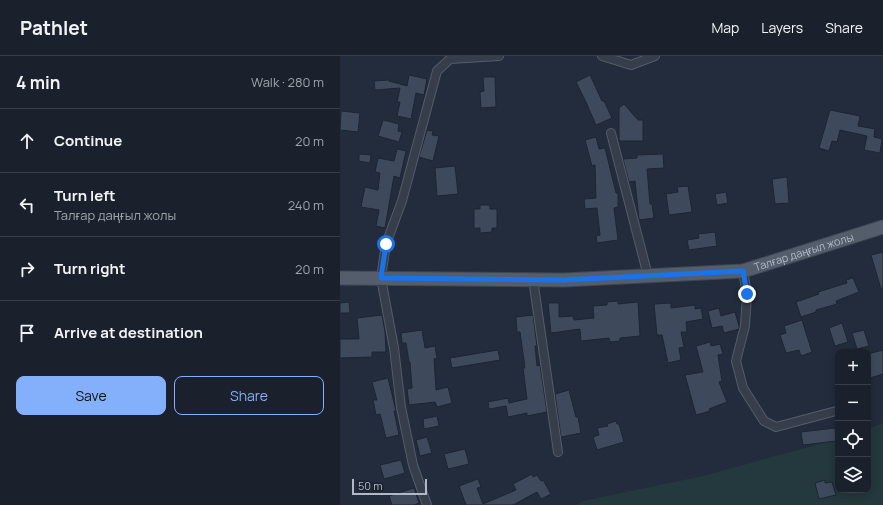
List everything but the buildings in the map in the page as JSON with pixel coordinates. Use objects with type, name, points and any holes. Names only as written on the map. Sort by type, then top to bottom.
[{"type":"main road","name":"Талғар даңғыл жолы","points":[[340,278],[564,280],[743,271],[883,227]]},
{"type":"street","points":[[428,505],[413,465],[401,407],[394,348],[381,278],[386,244],[402,201],[437,71],[450,59],[499,56]]},
{"type":"street","points":[[602,56],[631,65],[655,56]]},
{"type":"street","points":[[611,133],[648,276]]},
{"type":"street","points":[[743,271],[747,294],[745,326],[736,361],[743,388],[764,421],[776,426],[835,411]]},
{"type":"street","points":[[533,279],[558,452]]},
{"type":"green space","points":[[883,423],[883,505],[577,505],[583,501],[703,476],[835,440],[835,493],[871,493],[871,428]]},
{"type":"route","points":[[386,244],[381,278],[564,280],[743,271],[747,294]]}]
